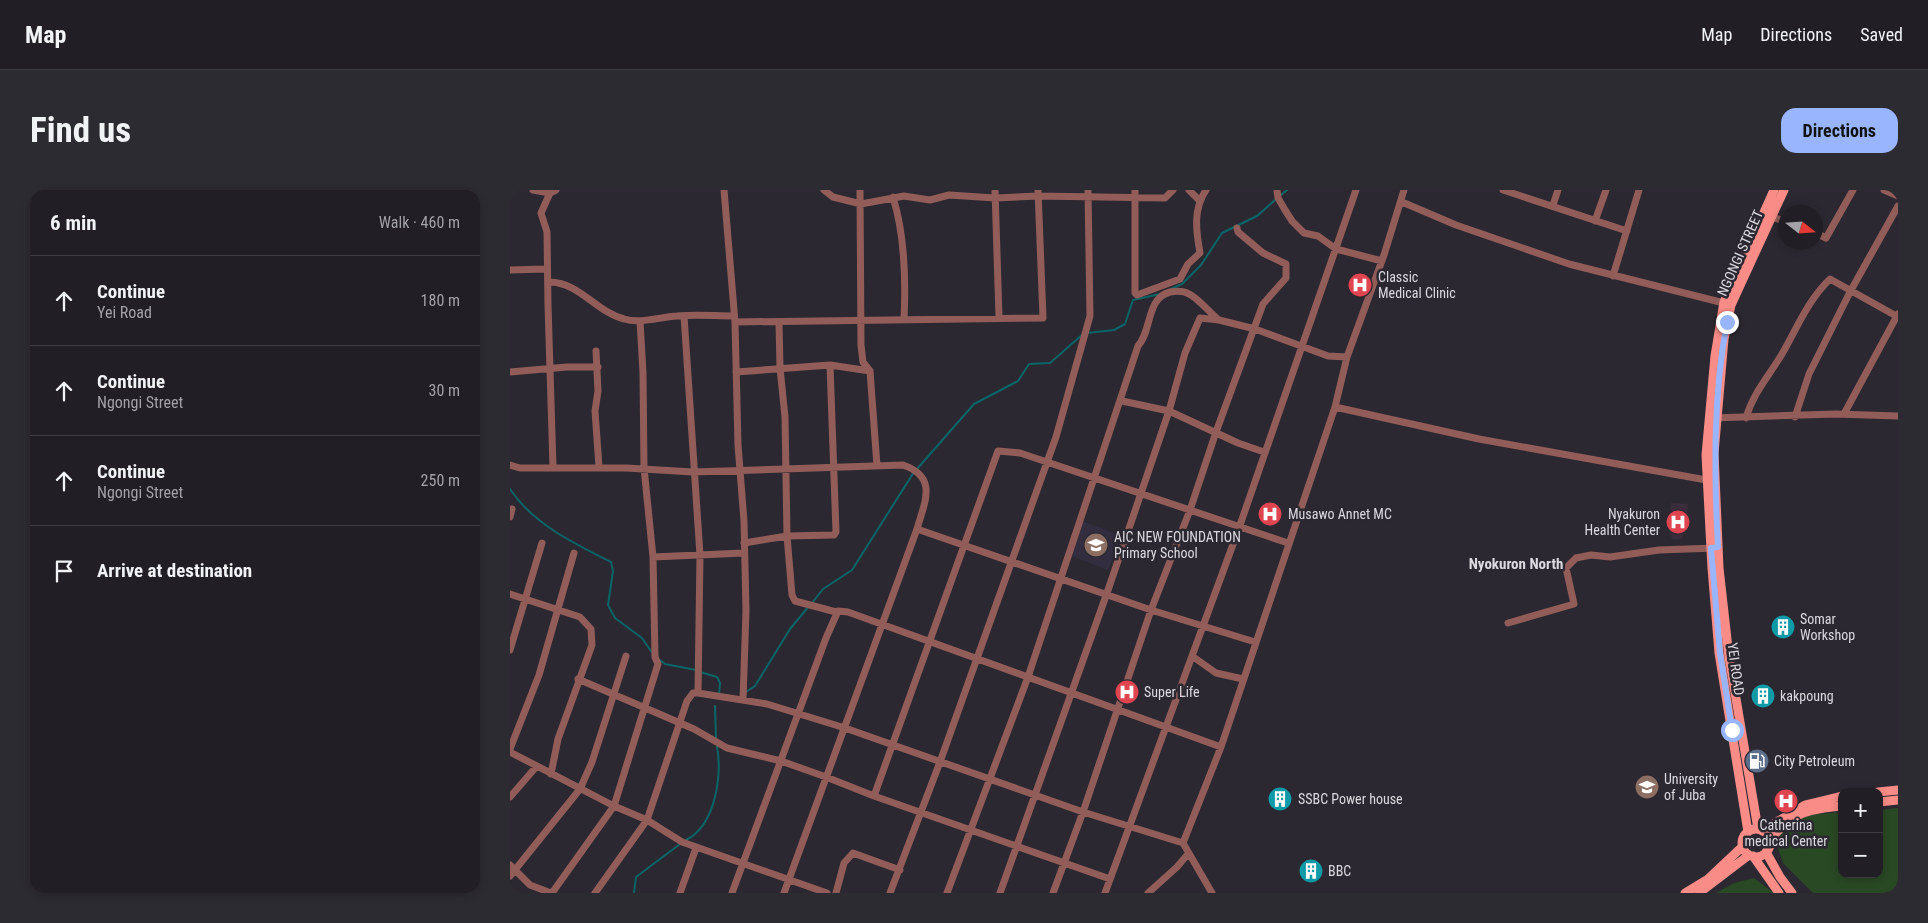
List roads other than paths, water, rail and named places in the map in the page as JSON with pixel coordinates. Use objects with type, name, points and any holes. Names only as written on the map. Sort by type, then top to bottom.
[{"type":"main road","name":"NGONGI STREET","points":[[1715,568],[1711,481],[1713,418],[1728,303],[1762,215],[1774,190]]},
{"type":"main road","name":"NGONGI STREET","points":[[1728,303],[1784,190]]},
{"type":"main road","name":"YEI ROAD","points":[[1715,568],[1733,692],[1760,830]]},
{"type":"main road","name":"YEI ROAD","points":[[1715,568],[1721,667],[1748,832]]},
{"type":"main road","points":[[1883,792],[1898,790]]},
{"type":"main road","points":[[1686,893],[1708,879],[1742,847],[1743,838],[1748,832],[1760,830],[1805,805],[1838,797]]},
{"type":"main road","points":[[1883,802],[1898,800]]},
{"type":"main road","points":[[1698,893],[1751,856],[1760,856],[1766,852],[1769,840],[1785,823],[1800,814],[1818,808],[1838,806]]},
{"type":"main road","points":[[1760,830],[1769,840]]},
{"type":"main road","points":[[1742,847],[1779,893]]},
{"type":"main road","points":[[1766,852],[1780,877],[1792,893]]},
{"type":"street","points":[[533,190],[553,191],[541,213],[547,232],[546,269],[549,282],[553,468]]},
{"type":"street","points":[[724,190],[735,319],[744,543],[746,611],[743,700]]},
{"type":"street","points":[[824,190],[833,197],[861,204],[904,193],[930,200],[948,192],[995,198],[1037,193],[1088,193],[1134,198],[1165,198],[1173,190]]},
{"type":"street","points":[[860,190],[863,362],[870,371],[877,466]]},
{"type":"street","points":[[994,190],[999,317]]},
{"type":"street","points":[[1135,190],[1135,293],[1137,295],[1180,279],[1188,264],[1200,253],[1197,209],[1199,200],[1206,190]]},
{"type":"street","points":[[1189,190],[1199,200]]},
{"type":"street","points":[[1277,190],[1278,198],[1298,228],[1336,248],[1382,262]]},
{"type":"street","points":[[1105,893],[1239,528],[1356,190]]},
{"type":"street","points":[[1212,893],[1183,843],[1221,747],[1335,407],[1347,357],[1382,262],[1402,202],[1404,190]]},
{"type":"street","points":[[1503,190],[1627,231]]},
{"type":"street","points":[[1553,205],[1558,190]]},
{"type":"street","points":[[1596,221],[1606,190]]},
{"type":"street","points":[[1613,276],[1639,190]]},
{"type":"street","points":[[1823,236],[1826,238],[1853,190]]},
{"type":"street","points":[[1884,190],[1898,196]]},
{"type":"street","points":[[549,282],[579,291],[605,310],[623,319],[640,321],[684,316],[779,322],[904,319],[941,321],[999,317],[1043,318],[1037,193]]},
{"type":"street","points":[[890,893],[940,762],[1056,437],[1090,316],[1088,193]]},
{"type":"street","points":[[893,197],[899,217],[906,281],[904,319]]},
{"type":"street","points":[[1402,202],[1464,228],[1569,264],[1728,303]]},
{"type":"street","points":[[1795,417],[1809,374],[1850,292],[1898,206]]},
{"type":"street","points":[[1762,215],[1778,219]]},
{"type":"street","points":[[1053,893],[1065,864],[1119,709],[1151,610],[1190,510],[1216,432],[1263,304],[1286,278],[1286,264],[1255,247],[1238,232],[1238,228]]},
{"type":"street","points":[[510,270],[546,269]]},
{"type":"street","points":[[1746,418],[1750,403],[1760,385],[1781,356],[1806,308],[1830,279],[1850,292],[1898,316],[1844,414]]},
{"type":"street","points":[[947,893],[1028,677],[1122,401],[1138,346],[1144,340],[1155,304],[1159,297],[1176,291],[1190,294],[1219,320]]},
{"type":"street","points":[[684,316],[692,403],[694,472],[700,555],[698,693]]},
{"type":"street","points":[[1000,893],[1108,593],[1170,412],[1185,353],[1198,322],[1204,317],[1219,320],[1255,329],[1328,356],[1347,357]]},
{"type":"street","points":[[512,867],[530,885],[552,893],[614,806],[646,709],[658,664],[655,657],[653,557],[644,468],[643,373],[640,321]]},
{"type":"street","points":[[779,322],[780,368],[785,418],[788,536],[792,595],[795,601],[836,612],[841,610],[848,612],[1221,747]]},
{"type":"street","points":[[596,351],[598,367],[595,411],[599,467]]},
{"type":"street","points":[[736,372],[830,365],[870,371]]},
{"type":"street","points":[[744,543],[788,536],[835,534],[830,365]]},
{"type":"street","points":[[510,372],[551,368],[598,367]]},
{"type":"street","points":[[1122,401],[1170,412],[1238,443],[1264,452]]},
{"type":"street","points":[[1335,407],[1479,439],[1517,444],[1711,481]]},
{"type":"street","points":[[1713,418],[1795,417],[1844,414],[1898,416]]},
{"type":"street","points":[[874,796],[998,450],[1020,453],[1288,543]]},
{"type":"street","points":[[510,464],[520,468],[644,468],[694,472],[740,472],[903,465],[916,470],[924,479],[927,489],[917,529],[784,893]]},
{"type":"street","points":[[510,517],[512,509]]},
{"type":"street","points":[[917,529],[1062,577],[1151,610],[1255,642]]},
{"type":"street","points":[[510,650],[542,543]]},
{"type":"street","points":[[1508,623],[1574,604],[1566,568],[1576,558],[1591,555],[1610,557],[1658,550],[1715,548]]},
{"type":"street","points":[[574,553],[539,675],[510,750],[536,767],[614,806],[647,820],[682,842],[827,893]]},
{"type":"street","points":[[653,557],[744,553]]},
{"type":"street","points":[[510,594],[580,617],[591,629],[592,645],[578,679],[558,739],[551,774]]},
{"type":"street","points":[[732,893],[836,612]]},
{"type":"street","points":[[510,876],[512,867],[580,789],[592,762],[626,656]]},
{"type":"street","points":[[1192,656],[1216,673],[1243,680]]},
{"type":"street","points":[[578,679],[680,722],[727,748],[781,761],[874,796],[1110,879]]},
{"type":"street","points":[[595,893],[647,820],[689,697],[698,693],[743,700],[844,728],[1083,812],[1183,843]]},
{"type":"street","points":[[510,797],[536,767]]},
{"type":"street","points":[[680,893],[696,848]]},
{"type":"street","points":[[836,893],[844,863],[853,853],[900,870]]},
{"type":"street","points":[[1148,893],[1177,867],[1188,854]]},
{"type":"waterway","points":[[1281,195],[1287,190]]},
{"type":"waterway","points":[[1171,289],[1182,284],[1201,265],[1222,233],[1257,216],[1275,200]]},
{"type":"waterway","points":[[1087,333],[1114,330],[1125,324],[1133,300],[1160,294]]},
{"type":"waterway","points":[[917,469],[974,404],[1018,381],[1029,364],[1050,363],[1083,334]]},
{"type":"waterway","points":[[812,603],[823,589],[852,570],[914,472]]},
{"type":"waterway","points":[[510,489],[530,513],[543,523],[569,540],[611,562],[613,571],[608,605],[615,618],[642,638],[653,654]]},
{"type":"waterway","points":[[746,692],[755,686],[790,629],[809,606]]},
{"type":"waterway","points":[[660,660],[665,664],[696,670]]},
{"type":"waterway","points":[[700,672],[717,677],[720,683],[719,694]]},
{"type":"waterway","points":[[715,706],[716,739]]},
{"type":"waterway","points":[[686,840],[696,833],[704,823],[715,798],[718,771],[717,746]]},
{"type":"waterway","points":[[634,893],[636,877],[680,844]]},
{"type":"place","name":"Classic Medical Clinic","points":[[1360,285]]},
{"type":"place","name":"Musawo Annet MC","points":[[1270,514]]},
{"type":"place","name":"Nyakuron Health Center","points":[[1678,522]]},
{"type":"place","name":"AIC NEW FOUNDATION Primary School","points":[[1096,545]]},
{"type":"place","name":"Somar Workshop","points":[[1783,627]]},
{"type":"place","name":"Super Life","points":[[1127,692]]},
{"type":"place","name":"kakpoung","points":[[1763,696]]},
{"type":"place","name":"City Petroleum","points":[[1757,761]]},
{"type":"place","name":"University of Juba","points":[[1647,787]]},
{"type":"place","name":"SSBC Power house","points":[[1280,799]]},
{"type":"place","name":"Catherina medical Center","points":[[1786,801]]},
{"type":"place","name":"BBC","points":[[1311,871]]},
{"type":"district","name":"Nyokuron North","points":[[1516,564]]}]
